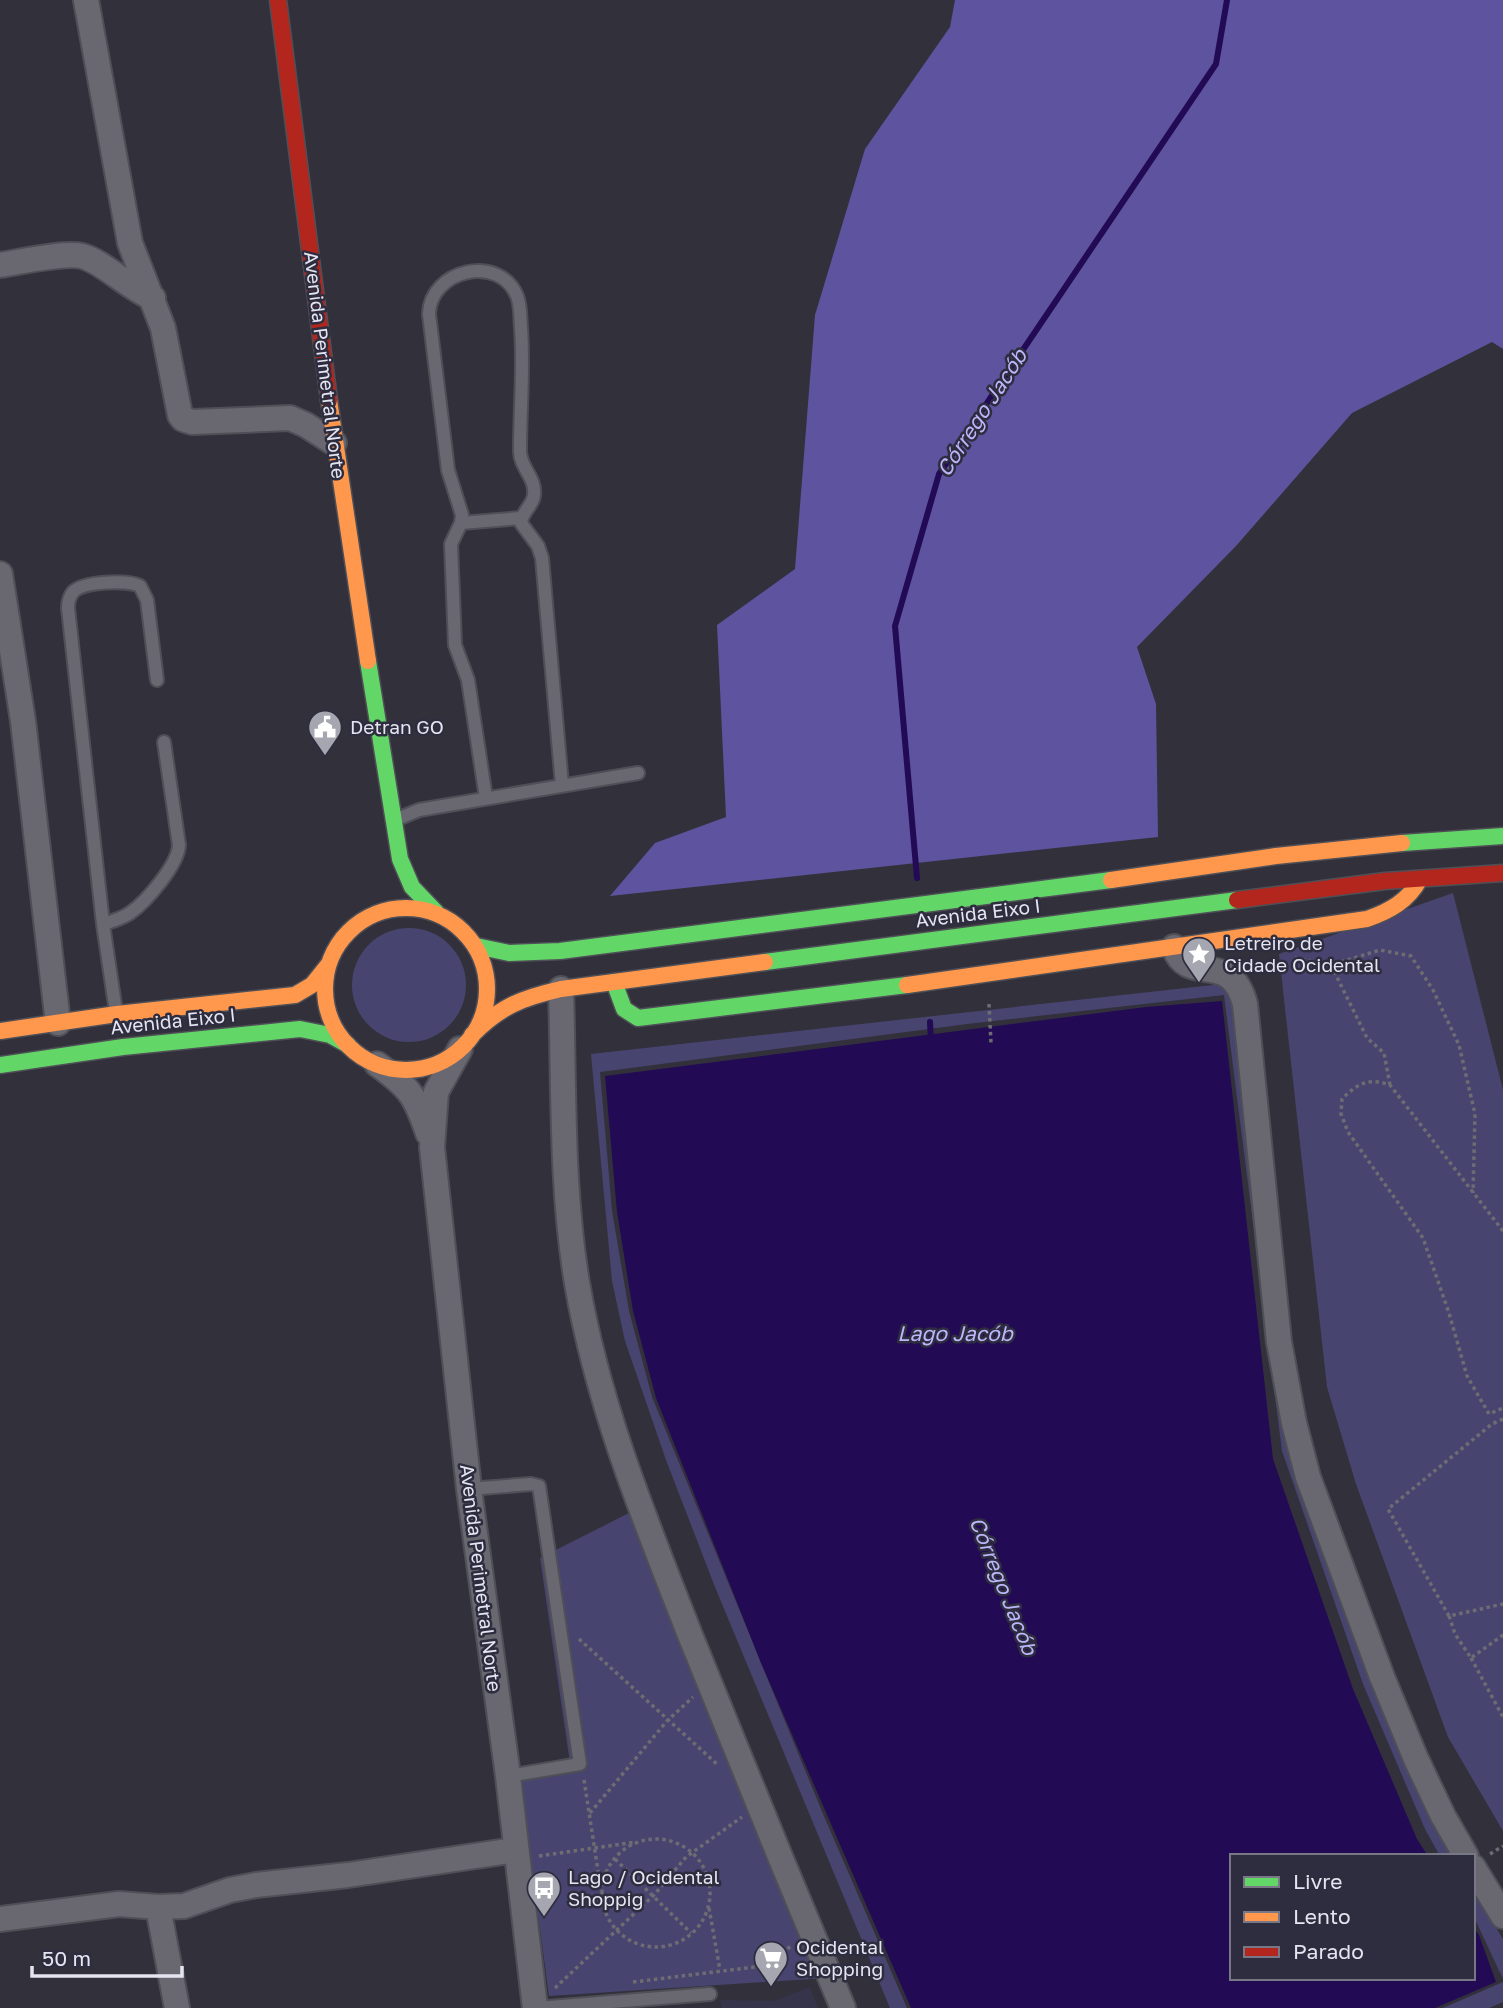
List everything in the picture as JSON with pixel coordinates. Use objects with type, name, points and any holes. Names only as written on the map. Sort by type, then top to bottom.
[{"type":"main road","name":"Avenida Perimetral Norte","points":[[278,0],[334,443],[379,728],[389,825],[386,886],[375,907],[360,921]]},
{"type":"main road","name":"Avenida Perimetral Norte","points":[[389,825],[405,878],[421,901],[436,912]]},
{"type":"main road","name":"Avenida Eixo I","points":[[476,946],[508,954],[583,948],[1276,856],[1384,844],[1503,836]]},
{"type":"main road","name":"Avenida Eixo I","points":[[466,1042],[502,1006],[521,998],[561,989],[1371,883],[1503,873]]},
{"type":"main road","points":[[614,982],[621,1007],[627,1014],[638,1018],[919,983],[1367,919],[1398,906],[1415,889],[1420,879]]},
{"type":"main road","points":[[398,907],[436,912],[459,926],[476,946],[484,963],[488,999],[482,1017],[466,1042],[444,1062],[405,1072],[377,1065],[348,1045],[333,1025],[326,1003],[325,978],[328,965],[341,940],[360,921],[385,909],[398,907]]},
{"type":"main road","name":"Avenida Eixo I","points":[[0,1031],[117,1014],[295,995],[312,985],[328,965]]},
{"type":"main road","name":"Avenida Eixo I","points":[[0,1065],[122,1047],[300,1029],[330,1035],[348,1045]]},
{"type":"street","points":[[86,0],[130,243],[137,266],[153,298],[166,339],[177,410],[183,419],[192,422],[290,418],[334,443]]},
{"type":"street","points":[[0,265],[69,255],[82,256],[133,289],[153,298]]},
{"type":"street","points":[[0,574],[23,721],[58,1023]]},
{"type":"street","points":[[1174,947],[1183,963],[1194,968],[1211,968],[1225,972],[1242,991],[1279,1342],[1294,1423],[1308,1477],[1382,1677],[1416,1759],[1465,1854]]},
{"type":"street","points":[[561,989],[569,1218],[577,1283],[590,1348],[612,1429],[632,1488],[758,1805],[843,2008]]},
{"type":"street","name":"Avenida Perimetral Norte","points":[[466,1042],[436,1092],[432,1147],[469,1489],[536,2008]]},
{"type":"street","name":"Avenida Perimetral Norte","points":[[377,1065],[411,1092],[419,1106],[432,1147]]},
{"type":"street","points":[[0,1919],[118,1904],[158,1908],[184,1906],[230,1890],[256,1885],[516,1854]]},
{"type":"street","points":[[1475,1870],[1503,1916]]},
{"type":"street","points":[[158,1908],[177,2008]]},
{"type":"lane","points":[[486,798],[468,680],[455,645],[451,544],[461,523],[460,506],[448,471],[429,307],[436,289],[446,280],[476,270],[488,271],[508,282],[520,306],[524,365],[520,458],[533,479],[534,489],[532,501],[521,519],[524,528],[538,546],[542,558],[562,785]]},
{"type":"lane","points":[[461,523],[521,519]]},
{"type":"lane","points":[[117,1014],[103,923],[68,608],[72,593],[87,585],[125,582],[140,586],[148,600],[157,680]]},
{"type":"lane","points":[[103,923],[118,920],[137,908],[177,857],[179,845],[164,742]]},
{"type":"lane","points":[[389,825],[419,810],[638,773]]},
{"type":"lane","points":[[469,1489],[531,1484],[539,1486],[561,1623],[580,1764],[508,1776]]},
{"type":"lane","points":[[536,2008],[710,1994]]},
{"type":"path","points":[[1474,1195],[1475,1114],[1459,1045],[1433,990],[1411,956],[1380,950],[1331,965],[1367,1038],[1384,1053],[1390,1084],[1474,1195],[1503,1231]]},
{"type":"path","points":[[989,1004],[991,1043]]},
{"type":"path","points":[[1390,1084],[1379,1080],[1356,1085],[1342,1099],[1341,1114],[1348,1132],[1423,1238],[1467,1376],[1489,1414],[1503,1408]]},
{"type":"path","points":[[1503,1419],[1492,1424],[1388,1508],[1503,1717]]},
{"type":"path","points":[[1449,1616],[1503,1604]]},
{"type":"path","points":[[561,1623],[725,1771]]},
{"type":"path","points":[[1471,1658],[1503,1635]]},
{"type":"path","points":[[590,1814],[667,1721],[709,1682]]},
{"type":"path","points":[[580,1764],[603,1903],[616,1929],[638,1944],[652,1947],[680,1941],[692,1933],[702,1921],[709,1906]]},
{"type":"path","points":[[554,1989],[654,1895],[686,1857],[694,1854],[758,1805]]},
{"type":"path","points":[[516,1854],[663,1839],[685,1847],[703,1865],[708,1878],[709,1906],[720,1970]]},
{"type":"path","points":[[603,1903],[607,1872],[615,1858],[626,1848],[640,1842]]},
{"type":"path","points":[[615,1858],[692,1933]]},
{"type":"path","points":[[624,1983],[769,1963],[810,1930]]},
{"type":"shaded area","points":[[955,0],[1503,0],[1503,349],[1492,342],[1352,413],[1236,546],[1137,647],[1156,704],[1158,837],[610,896],[655,843],[726,817],[717,625],[795,569],[815,315],[865,149],[950,27]]},
{"type":"shaded area","points":[[1453,893],[1503,1090],[1503,1831],[1448,1737],[1356,1484],[1327,1387],[1279,954]]},
{"type":"shaded area","points":[[409,928],[431,932],[449,945],[462,963],[466,985],[462,1007],[449,1025],[431,1038],[409,1042],[387,1038],[369,1025],[356,1007],[352,985],[356,963],[369,945],[387,932]]},
{"type":"shaded area","points":[[1222,984],[1234,991],[1293,1450],[1370,1682],[1431,1821],[1451,1854],[1439,1854],[1425,1829],[1363,1684],[1282,1451],[1224,995],[975,1023],[600,1072],[612,1211],[629,1311],[652,1397],[823,1814],[907,2008],[890,2008],[715,1587],[666,1460],[625,1341],[612,1281],[591,1054]]},
{"type":"shaded area","points":[[631,1512],[827,1978],[549,1996],[520,1780],[570,1763],[540,1558]]},
{"type":"shaded area","points":[[1475,1893],[1503,1939],[1503,1979],[1475,1919]]},
{"type":"shaded area","points":[[1503,1982],[1503,2002],[1489,2008],[1443,2008]]},
{"type":"shaded area","points":[[810,1987],[818,2008],[722,2008],[720,2000],[774,2001]]},
{"type":"water","name":"Lago Jacób","points":[[1222,1001],[1273,1459],[1353,1689],[1417,1839],[1427,1854],[1230,1854],[1230,1980],[1475,1980],[1475,1930],[1496,1982],[1435,2008],[911,2008],[761,1663],[656,1398],[633,1311],[617,1212],[605,1076],[1146,1007]]},
{"type":"waterway","name":"Córrego Jacób","points":[[917,878],[895,626],[939,474],[1216,64],[1227,0]]},
{"type":"waterway","name":"Córrego Jacób","points":[[930,1022],[931,1041]]},
{"type":"traffic: fast","points":[[368,661],[400,859],[412,887],[436,912]]},
{"type":"traffic: fast","points":[[1402,843],[1503,836]]},
{"type":"traffic: fast","points":[[476,946],[509,953],[560,951],[1111,880]]},
{"type":"traffic: fast","points":[[765,962],[1237,900]]},
{"type":"traffic: fast","points":[[614,982],[624,1009],[638,1018],[907,985]]},
{"type":"traffic: fast","points":[[0,1065],[123,1047],[300,1029],[330,1035],[348,1045]]},
{"type":"traffic: slow","points":[[329,400],[368,661]]},
{"type":"traffic: slow","points":[[1111,880],[1276,856],[1402,843]]},
{"type":"traffic: slow","points":[[907,985],[1367,919],[1398,904],[1420,879]]},
{"type":"traffic: slow","points":[[406,908],[437,914],[464,931],[481,958],[487,989],[481,1020],[464,1047],[437,1064],[406,1070],[375,1064],[348,1047],[331,1020],[325,989],[331,958],[348,931],[375,914],[406,908]]},
{"type":"traffic: slow","points":[[472,1035],[503,1010],[547,992],[765,962]]},
{"type":"traffic: slow","points":[[0,1031],[117,1014],[295,995],[312,985],[328,965]]},
{"type":"traffic: jam","points":[[278,0],[329,400]]},
{"type":"traffic: jam","points":[[1237,900],[1385,881],[1503,873]]},
{"type":"place","name":"Detran GO","points":[[325,757]]},
{"type":"place","name":"Letreiro de Cidade Ocidental","points":[[1199,984]]},
{"type":"place","name":"Lago / Ocidental Shoppig","points":[[544,1918]]},
{"type":"place","name":"Ocidental Shopping","points":[[771,1988]]}]
